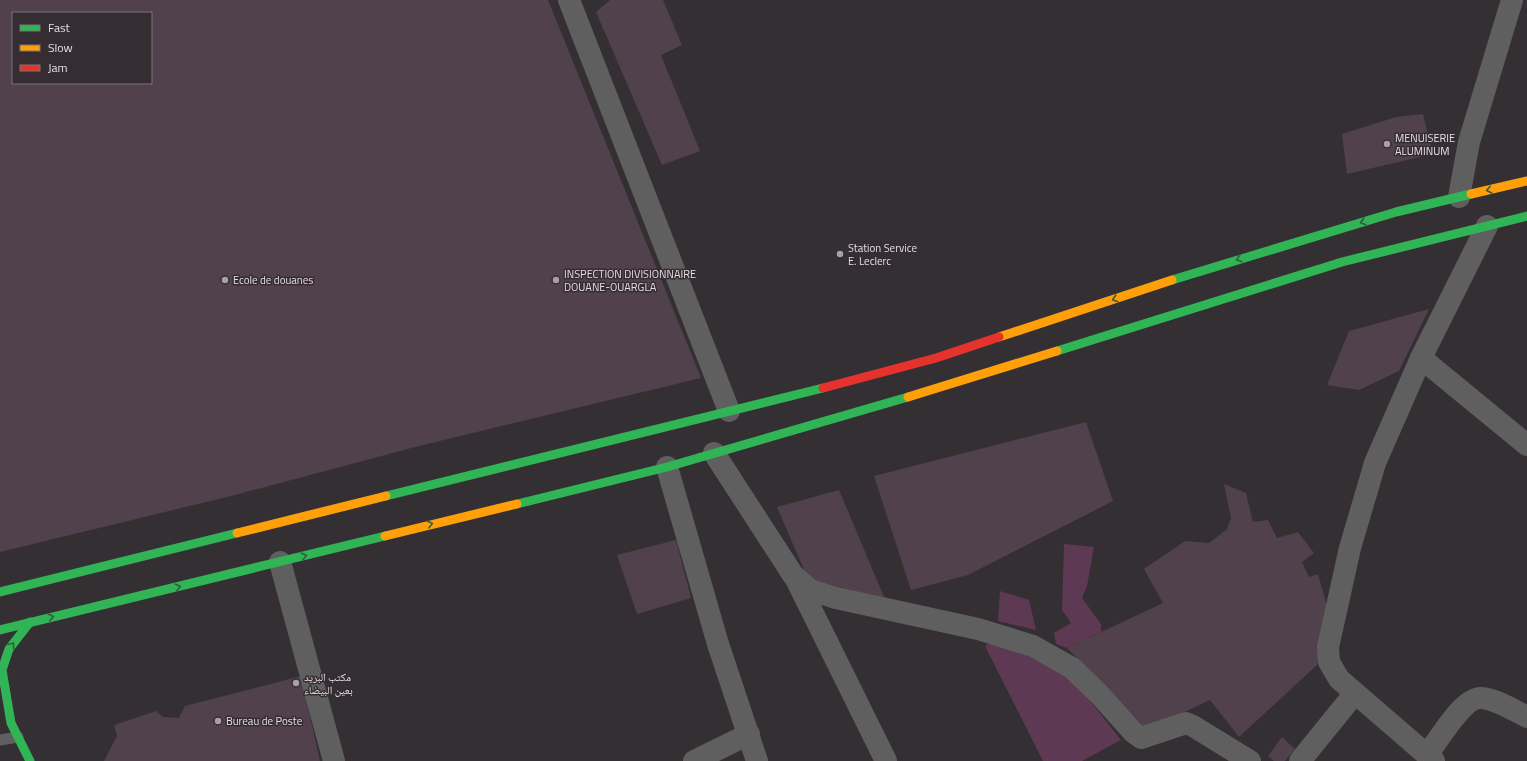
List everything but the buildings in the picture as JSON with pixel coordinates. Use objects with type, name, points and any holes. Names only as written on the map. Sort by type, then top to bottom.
[{"type":"main road","points":[[0,592],[729,411],[938,362],[1205,269],[1396,212],[1527,181]]},
{"type":"main road","points":[[0,630],[667,466],[946,383],[1342,262],[1527,216]]},
{"type":"main road","points":[[30,622],[9,649],[2,670],[11,723],[30,761]]},
{"type":"main road","points":[[0,714],[11,723]]},
{"type":"street","points":[[570,0],[729,411]]},
{"type":"street","points":[[1459,197],[1469,142],[1512,0]]},
{"type":"street","points":[[1487,226],[1421,358],[1375,463],[1350,548],[1333,618],[1328,647],[1330,662],[1339,679],[1431,758],[1462,708],[1471,700],[1480,698],[1488,699],[1527,717]]},
{"type":"street","points":[[1421,358],[1527,445]]},
{"type":"street","points":[[714,453],[794,575],[886,761]]},
{"type":"street","points":[[667,466],[718,644],[757,761]]},
{"type":"street","points":[[280,562],[334,761]]},
{"type":"street","points":[[794,575],[810,590],[978,629],[1033,646],[1072,668],[1098,692],[1133,732],[1141,738],[1186,723],[1250,761]]},
{"type":"street","points":[[1300,761],[1356,693]]},
{"type":"street","points":[[694,761],[749,734]]},
{"type":"lane","points":[[0,740],[18,738]]},
{"type":"shaded area","points":[[1064,544],[1094,547],[1087,586],[1082,598],[1101,624],[1101,632],[1067,648],[1056,644],[1054,633],[1071,623],[1062,610]]},
{"type":"shaded area","points":[[1000,591],[1029,600],[1036,630],[998,621]]},
{"type":"shaded area","points":[[993,640],[1069,674],[1121,740],[1082,761],[1043,761],[985,646]]},
{"type":"traffic: fast","points":[[1172,280],[1396,212],[1471,194]]},
{"type":"traffic: fast","points":[[1057,351],[1342,262],[1527,216]]},
{"type":"traffic: fast","points":[[386,496],[823,388]]},
{"type":"traffic: fast","points":[[517,504],[667,467],[908,397]]},
{"type":"traffic: fast","points":[[0,592],[237,533]]},
{"type":"traffic: fast","points":[[0,630],[385,536]]},
{"type":"traffic: fast","points":[[30,622],[9,649],[2,670],[11,723],[30,761]]},
{"type":"traffic: slow","points":[[1471,194],[1527,181]]},
{"type":"traffic: slow","points":[[999,337],[1172,280]]},
{"type":"traffic: slow","points":[[908,397],[1057,351]]},
{"type":"traffic: slow","points":[[237,533],[386,496]]},
{"type":"traffic: slow","points":[[385,536],[517,504]]},
{"type":"traffic: jam","points":[[823,388],[936,358],[999,337]]},
{"type":"place","name":"MENUISERIE ALUMINUM","points":[[1387,144]]},
{"type":"place","name":"Station Service E. Leclerc","points":[[840,254]]},
{"type":"place","name":"Ecole de douanes","points":[[225,280]]},
{"type":"place","name":"INSPECTION DIVISIONNAIRE DOUANE-OUARGLA","points":[[556,280]]},
{"type":"place","name":"مكتب البريد بعين البيضاء","points":[[296,683]]},
{"type":"place","name":"Bureau de Poste","points":[[218,721]]}]
